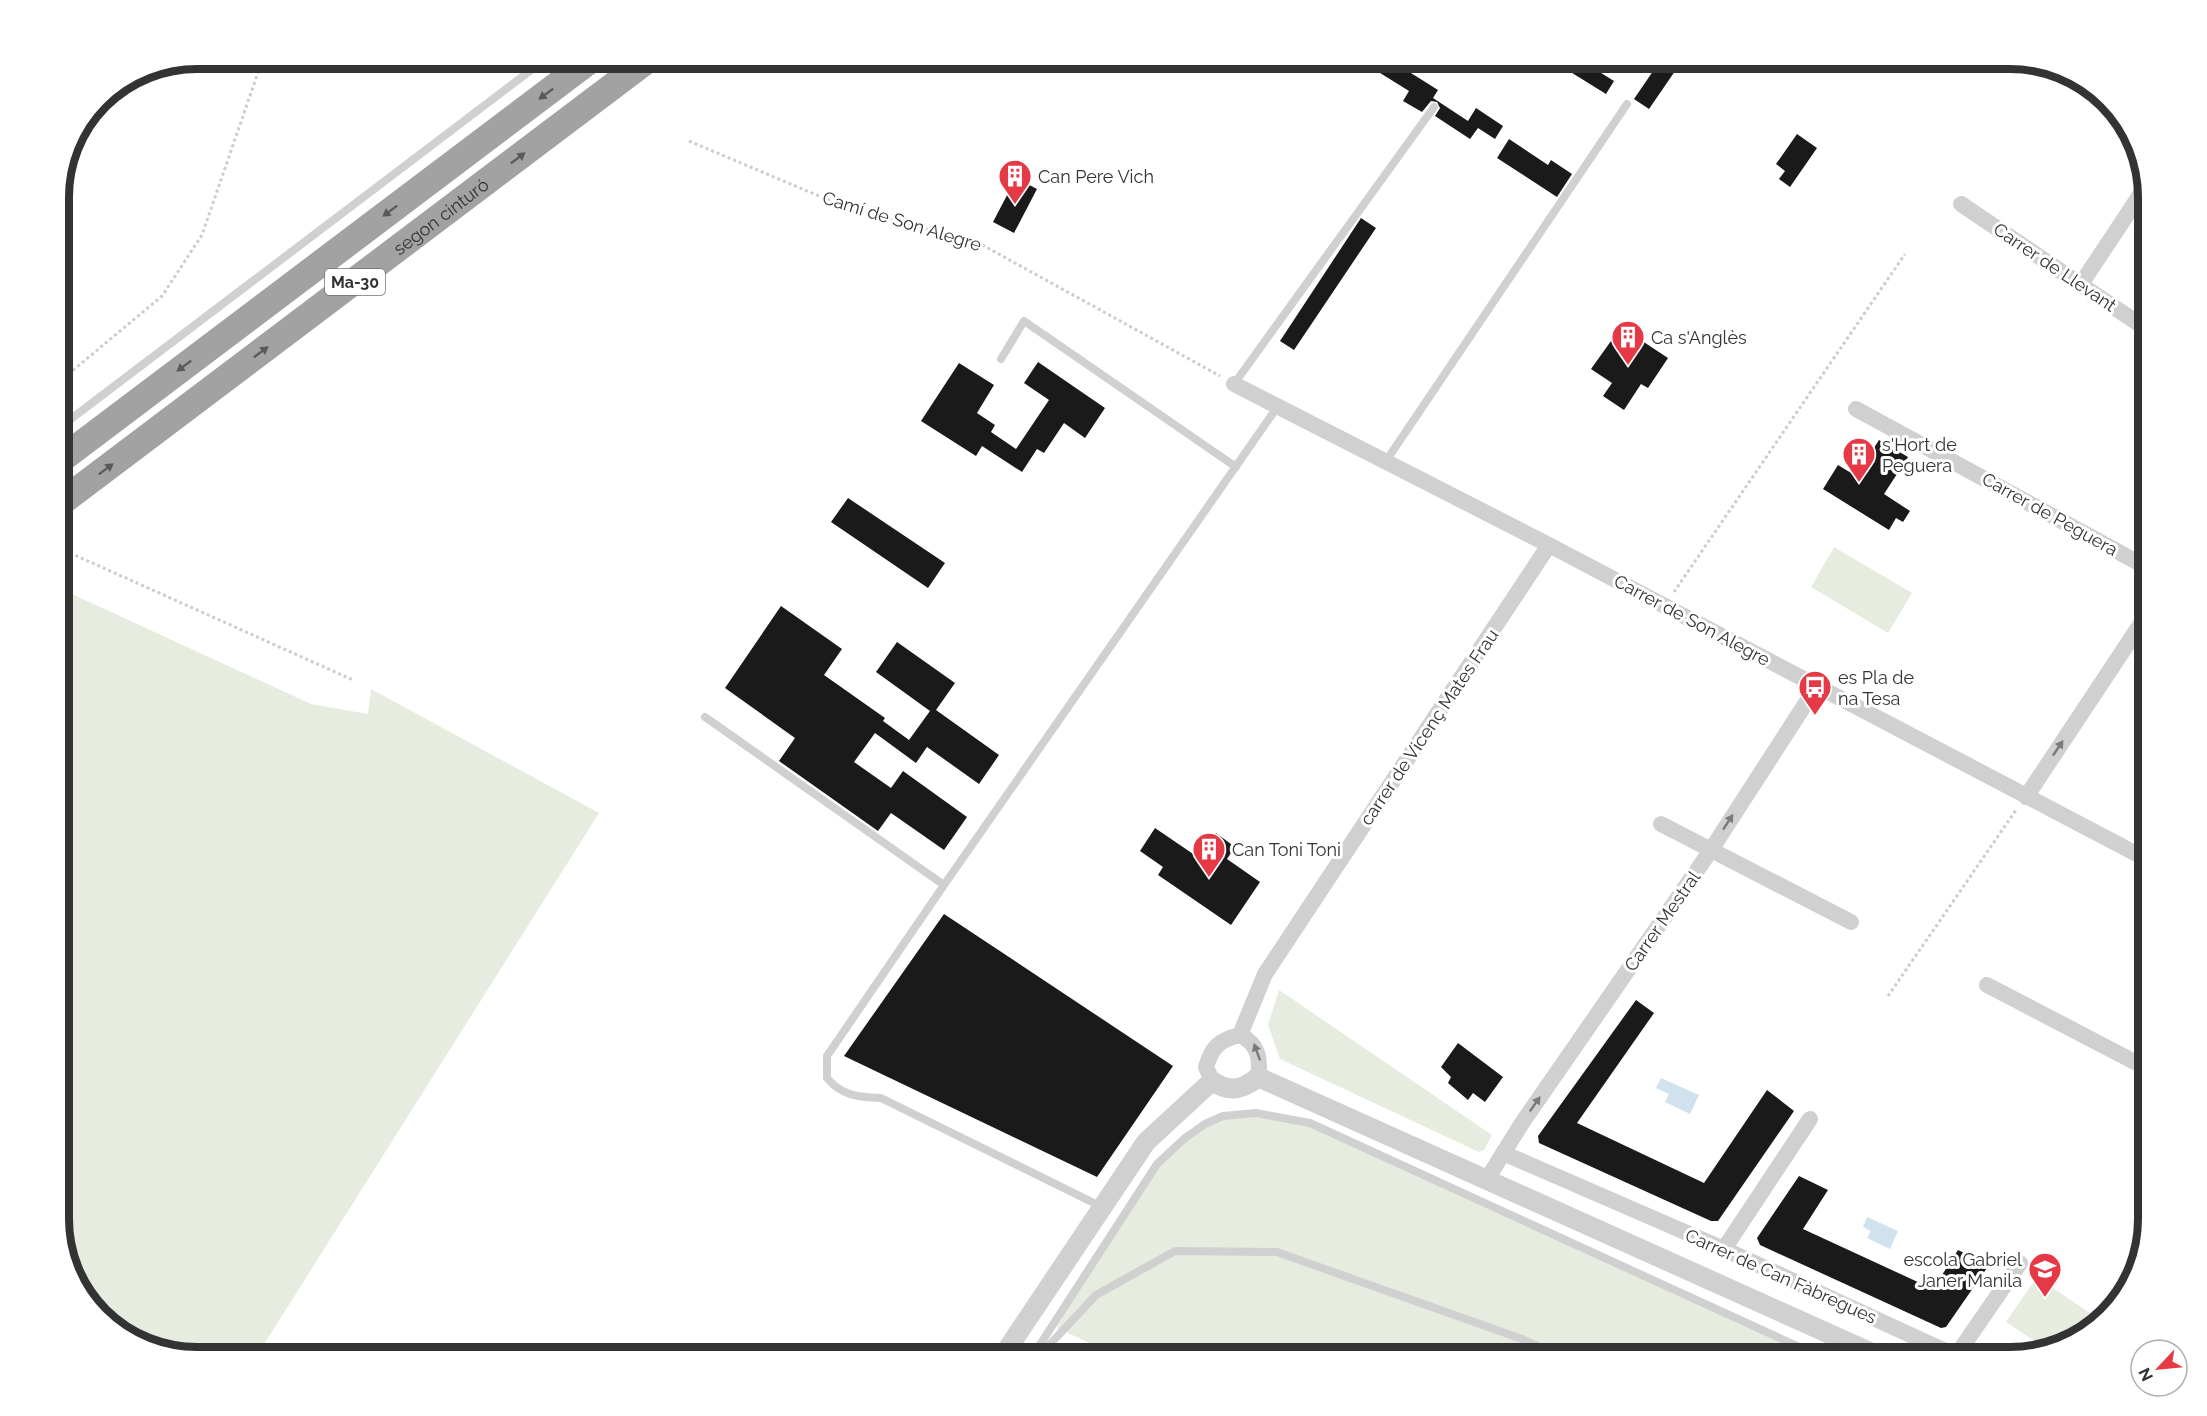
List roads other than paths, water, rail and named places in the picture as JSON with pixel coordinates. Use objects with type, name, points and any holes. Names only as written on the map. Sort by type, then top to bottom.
[{"type":"highway","name":"segon cinturó","points":[[69,453],[578,69]]},
{"type":"highway","name":"segon cinturó","points":[[69,496],[635,69]]},
{"type":"street","points":[[2081,285],[2138,198]]},
{"type":"street","name":"Carrer de Llevant","points":[[1961,204],[2138,323]]},
{"type":"street","name":"Carrer de Son Alegre","points":[[1234,384],[1549,545],[2138,855]]},
{"type":"street","name":"Carrer de Peguera","points":[[1856,409],[2138,563]]},
{"type":"street","name":"carrer de Vicenç Mates Frau","points":[[1240,1035],[1265,974],[1549,545]]},
{"type":"street","points":[[2026,797],[2138,628]]},
{"type":"street","name":"Carrer Mestral","points":[[1486,1181],[1711,850],[1817,686]]},
{"type":"street","points":[[1661,824],[1851,922]]},
{"type":"street","points":[[1987,985],[2138,1061]]},
{"type":"street","points":[[1240,1035],[1253,1042],[1260,1062],[1258,1077],[1248,1086],[1234,1089],[1222,1088],[1212,1081],[1206,1067],[1212,1048],[1225,1038],[1240,1035]]},
{"type":"street","points":[[1258,1077],[1856,1347]]},
{"type":"street","points":[[1009,1347],[1146,1142],[1212,1081]]},
{"type":"street","points":[[1724,1249],[1810,1119]]},
{"type":"street","name":"Carrer de Can Fàbregues","points":[[1503,1153],[1724,1249],[1936,1347]]},
{"type":"street","name":"Carrer de Can Fàbregues","points":[[1962,1347],[2020,1263]]},
{"type":"lane","points":[[69,420],[532,69]]},
{"type":"lane","points":[[1386,461],[1627,104]]},
{"type":"lane","points":[[1234,384],[1434,107]]},
{"type":"lane","points":[[1001,358],[1024,321],[1236,466]]},
{"type":"lane","points":[[1102,1207],[881,1098],[850,1096],[837,1090],[827,1078],[827,1056],[1278,406]]},
{"type":"lane","points":[[705,717],[944,885]]},
{"type":"lane","points":[[1039,1347],[1157,1164],[1205,1124],[1223,1116],[1256,1113],[1310,1123],[1797,1347]]},
{"type":"lane","points":[[1048,1347],[1096,1295],[1175,1251],[1277,1252],[1522,1339],[1538,1347]]},
{"type":"water","points":[[1661,1078],[1699,1095],[1690,1114],[1665,1102],[1669,1094],[1656,1088]]},
{"type":"water","points":[[1867,1217],[1898,1231],[1890,1249],[1867,1238],[1871,1231],[1863,1227]]},
{"type":"place","name":"Can Pere Vich","points":[[1015,205]]},
{"type":"place","name":"Ca s'Anglès","points":[[1628,366]]},
{"type":"place","name":"s'Hort de Peguera","points":[[1859,483]]},
{"type":"place","name":"es Pla de na Tesa","points":[[1815,716]]},
{"type":"place","name":"Can Toni Toni","points":[[1209,878]]},
{"type":"place","name":"escola Gabriel Janer Manila","points":[[2045,1298]]}]
